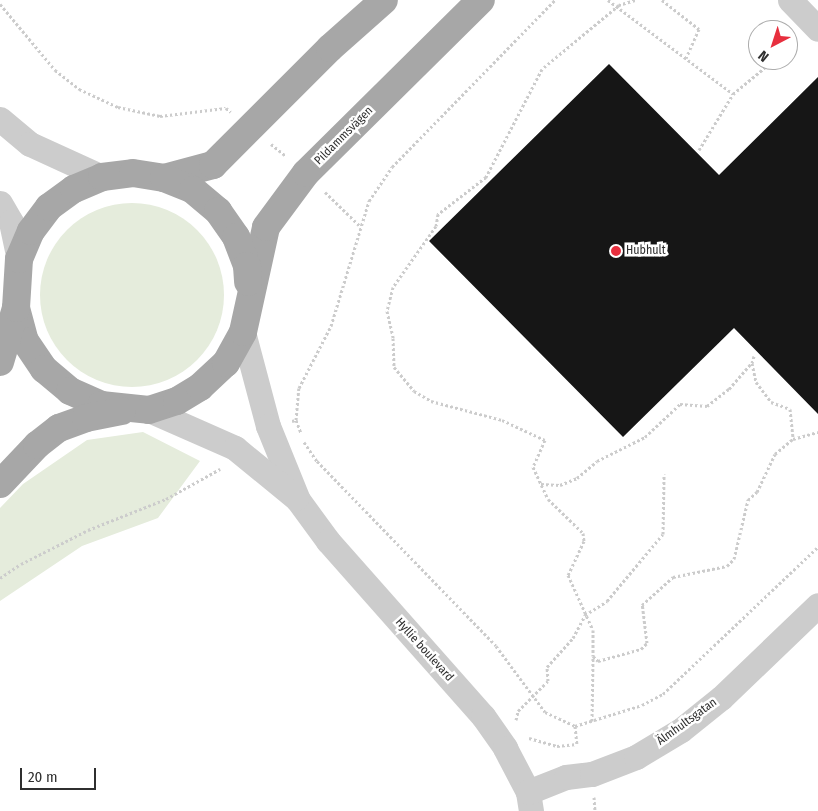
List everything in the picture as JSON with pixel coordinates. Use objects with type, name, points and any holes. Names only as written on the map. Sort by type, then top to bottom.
[{"type":"main road","name":"Pildammsvägen","points":[[164,178],[213,165],[330,48],[384,0]]},
{"type":"main road","name":"Pildammsvägen","points":[[0,484],[37,445],[59,428],[86,418],[177,401],[200,388],[226,363],[242,332],[266,228],[306,173],[481,0]]},
{"type":"main road","name":"Pildammsvägen","points":[[0,362],[16,308],[19,258],[30,231],[49,207],[74,189],[102,177],[133,173],[164,178],[193,190],[218,211],[236,237],[247,266],[250,298]]},
{"type":"main road","name":"Pildammsvägen","points":[[16,308],[25,341],[44,369],[70,391],[93,401],[142,409]]},
{"type":"street","points":[[790,0],[818,29]]},
{"type":"street","points":[[0,118],[30,144],[102,177]]},
{"type":"street","points":[[0,203],[10,222],[19,258]]},
{"type":"street","name":"Hyllie boulevard","points":[[242,332],[268,426],[298,500],[328,541],[483,716],[506,748],[530,801]]},
{"type":"street","name":"Hyllie boulevard","points":[[142,409],[235,448],[298,500]]},
{"type":"street","name":"Älmhultsgatan","points":[[530,801],[566,777],[592,774],[636,757],[681,730],[721,698],[818,605]]},
{"type":"path","points":[[555,0],[392,167],[369,202],[331,326],[299,388],[296,420],[304,442],[317,461],[453,599],[496,646],[532,698],[545,712],[562,722],[575,726],[642,706],[663,694],[818,547]]},
{"type":"path","points":[[608,0],[619,5],[733,94]]},
{"type":"path","points":[[592,722],[594,630],[585,615],[568,575],[584,541],[583,533],[548,499],[533,467],[545,440],[541,436],[502,420],[431,401],[414,391],[394,367],[393,338],[386,311],[393,287],[436,226],[438,214],[486,176],[542,69],[619,5],[635,0]]},
{"type":"path","points":[[662,0],[699,29],[686,59]]},
{"type":"path","points":[[0,4],[55,70],[79,89],[118,107],[160,116],[226,108],[252,127],[306,173],[360,227]]},
{"type":"path","points":[[699,150],[733,94],[762,70]]},
{"type":"path","points":[[541,484],[560,484],[577,478],[597,461],[645,437],[680,404],[707,406],[729,389],[752,363],[754,356]]},
{"type":"path","points":[[752,363],[756,382],[771,402],[790,409],[793,439]]},
{"type":"path","points":[[268,426],[296,420]]},
{"type":"path","points":[[593,656],[598,661],[642,649],[647,643],[642,605],[673,577],[727,566],[734,559],[748,500],[757,492],[775,454],[793,439],[818,432]]},
{"type":"path","points":[[0,578],[21,564],[88,530],[166,499],[220,470],[235,448]]},
{"type":"path","points":[[518,727],[518,711],[548,681],[547,667],[572,638],[585,615],[606,602],[663,534],[664,474]]},
{"type":"path","points":[[527,736],[535,742],[557,746],[577,744]]},
{"type":"green space","points":[[132,203],[150,205],[167,210],[197,230],[217,260],[222,277],[224,295],[222,313],[217,330],[197,360],[167,380],[150,385],[132,387],[114,385],[97,380],[67,360],[47,330],[42,313],[40,295],[42,277],[47,260],[67,230],[97,210],[114,205]]},
{"type":"green space","points":[[143,432],[200,461],[158,518],[82,546],[0,601],[0,508],[23,484],[87,440]]},
{"type":"building","name":"Hubhult","points":[[609,64],[719,175],[818,77],[818,414],[734,328],[623,437],[429,241]]},
{"type":"place","name":"Hubhult","points":[[616,251]]}]
